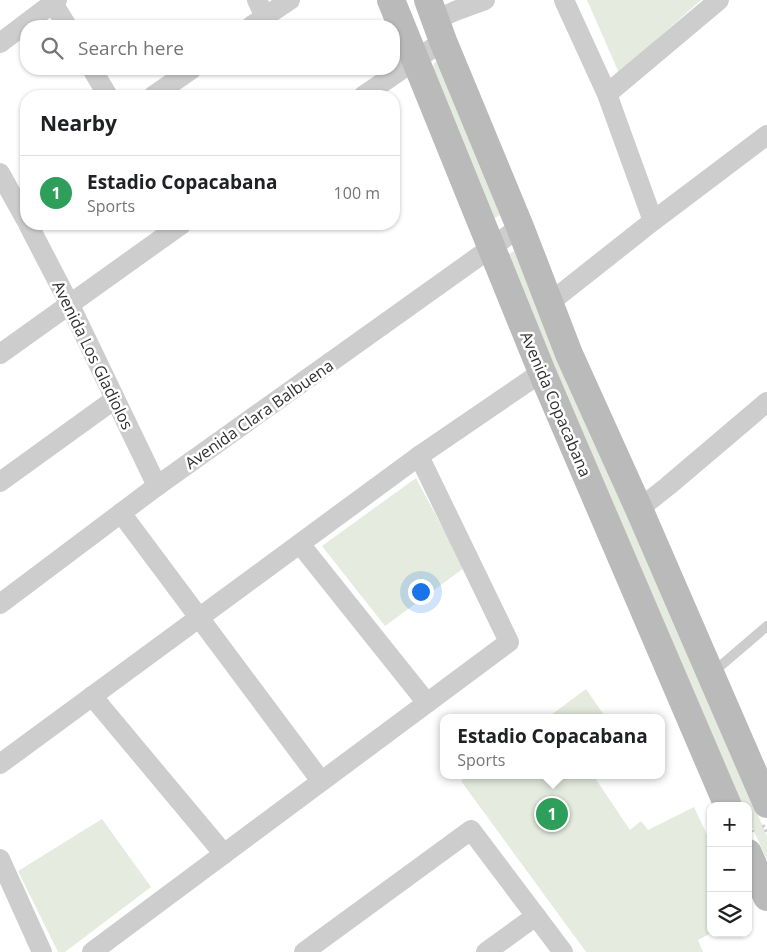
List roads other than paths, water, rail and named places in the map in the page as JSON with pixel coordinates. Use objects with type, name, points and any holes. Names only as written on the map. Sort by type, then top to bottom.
[{"type":"main road","name":"Avenida Copacabana","points":[[391,0],[399,20]]},
{"type":"main road","name":"Avenida Copacabana","points":[[435,20],[520,227],[568,354],[767,804]]},
{"type":"main road","name":"Avenida Copacabana","points":[[400,22],[542,372],[726,802]]},
{"type":"main road","points":[[752,862],[767,897]]},
{"type":"street","points":[[258,14],[290,0]]},
{"type":"street","points":[[400,70],[415,60],[435,20],[485,0]]},
{"type":"street","points":[[564,0],[607,94],[653,221]]},
{"type":"street","points":[[607,94],[719,0]]},
{"type":"street","points":[[30,20],[54,1],[64,20]]},
{"type":"street","points":[[0,43],[20,27]]},
{"type":"street","points":[[96,75],[104,90]]},
{"type":"street","points":[[162,90],[183,75]]},
{"type":"street","points":[[372,90],[393,75]]},
{"type":"street","points":[[548,304],[653,221],[767,135]]},
{"type":"street","points":[[0,173],[20,209]]},
{"type":"street","name":"Avenida Clara Balbuena","points":[[0,604],[158,486],[520,227]]},
{"type":"street","name":"Avenida Los Gladiolos","points":[[31,230],[70,303],[158,486]]},
{"type":"street","points":[[0,354],[173,230]]},
{"type":"street","points":[[0,764],[419,456],[542,372]]},
{"type":"street","points":[[0,482],[115,399]]},
{"type":"street","points":[[638,509],[767,402]]},
{"type":"street","points":[[92,952],[509,642],[419,456]]},
{"type":"street","points":[[122,513],[322,781]]},
{"type":"street","points":[[300,544],[427,703]]},
{"type":"street","points":[[92,696],[224,854]]},
{"type":"street","points":[[304,952],[471,830],[563,952]]},
{"type":"street","points":[[0,859],[42,952]]},
{"type":"street","points":[[486,952],[536,916]]},
{"type":"lane","points":[[711,675],[767,626]]},
{"type":"place","name":"Estadio Copacabana","points":[[552,814]]}]
